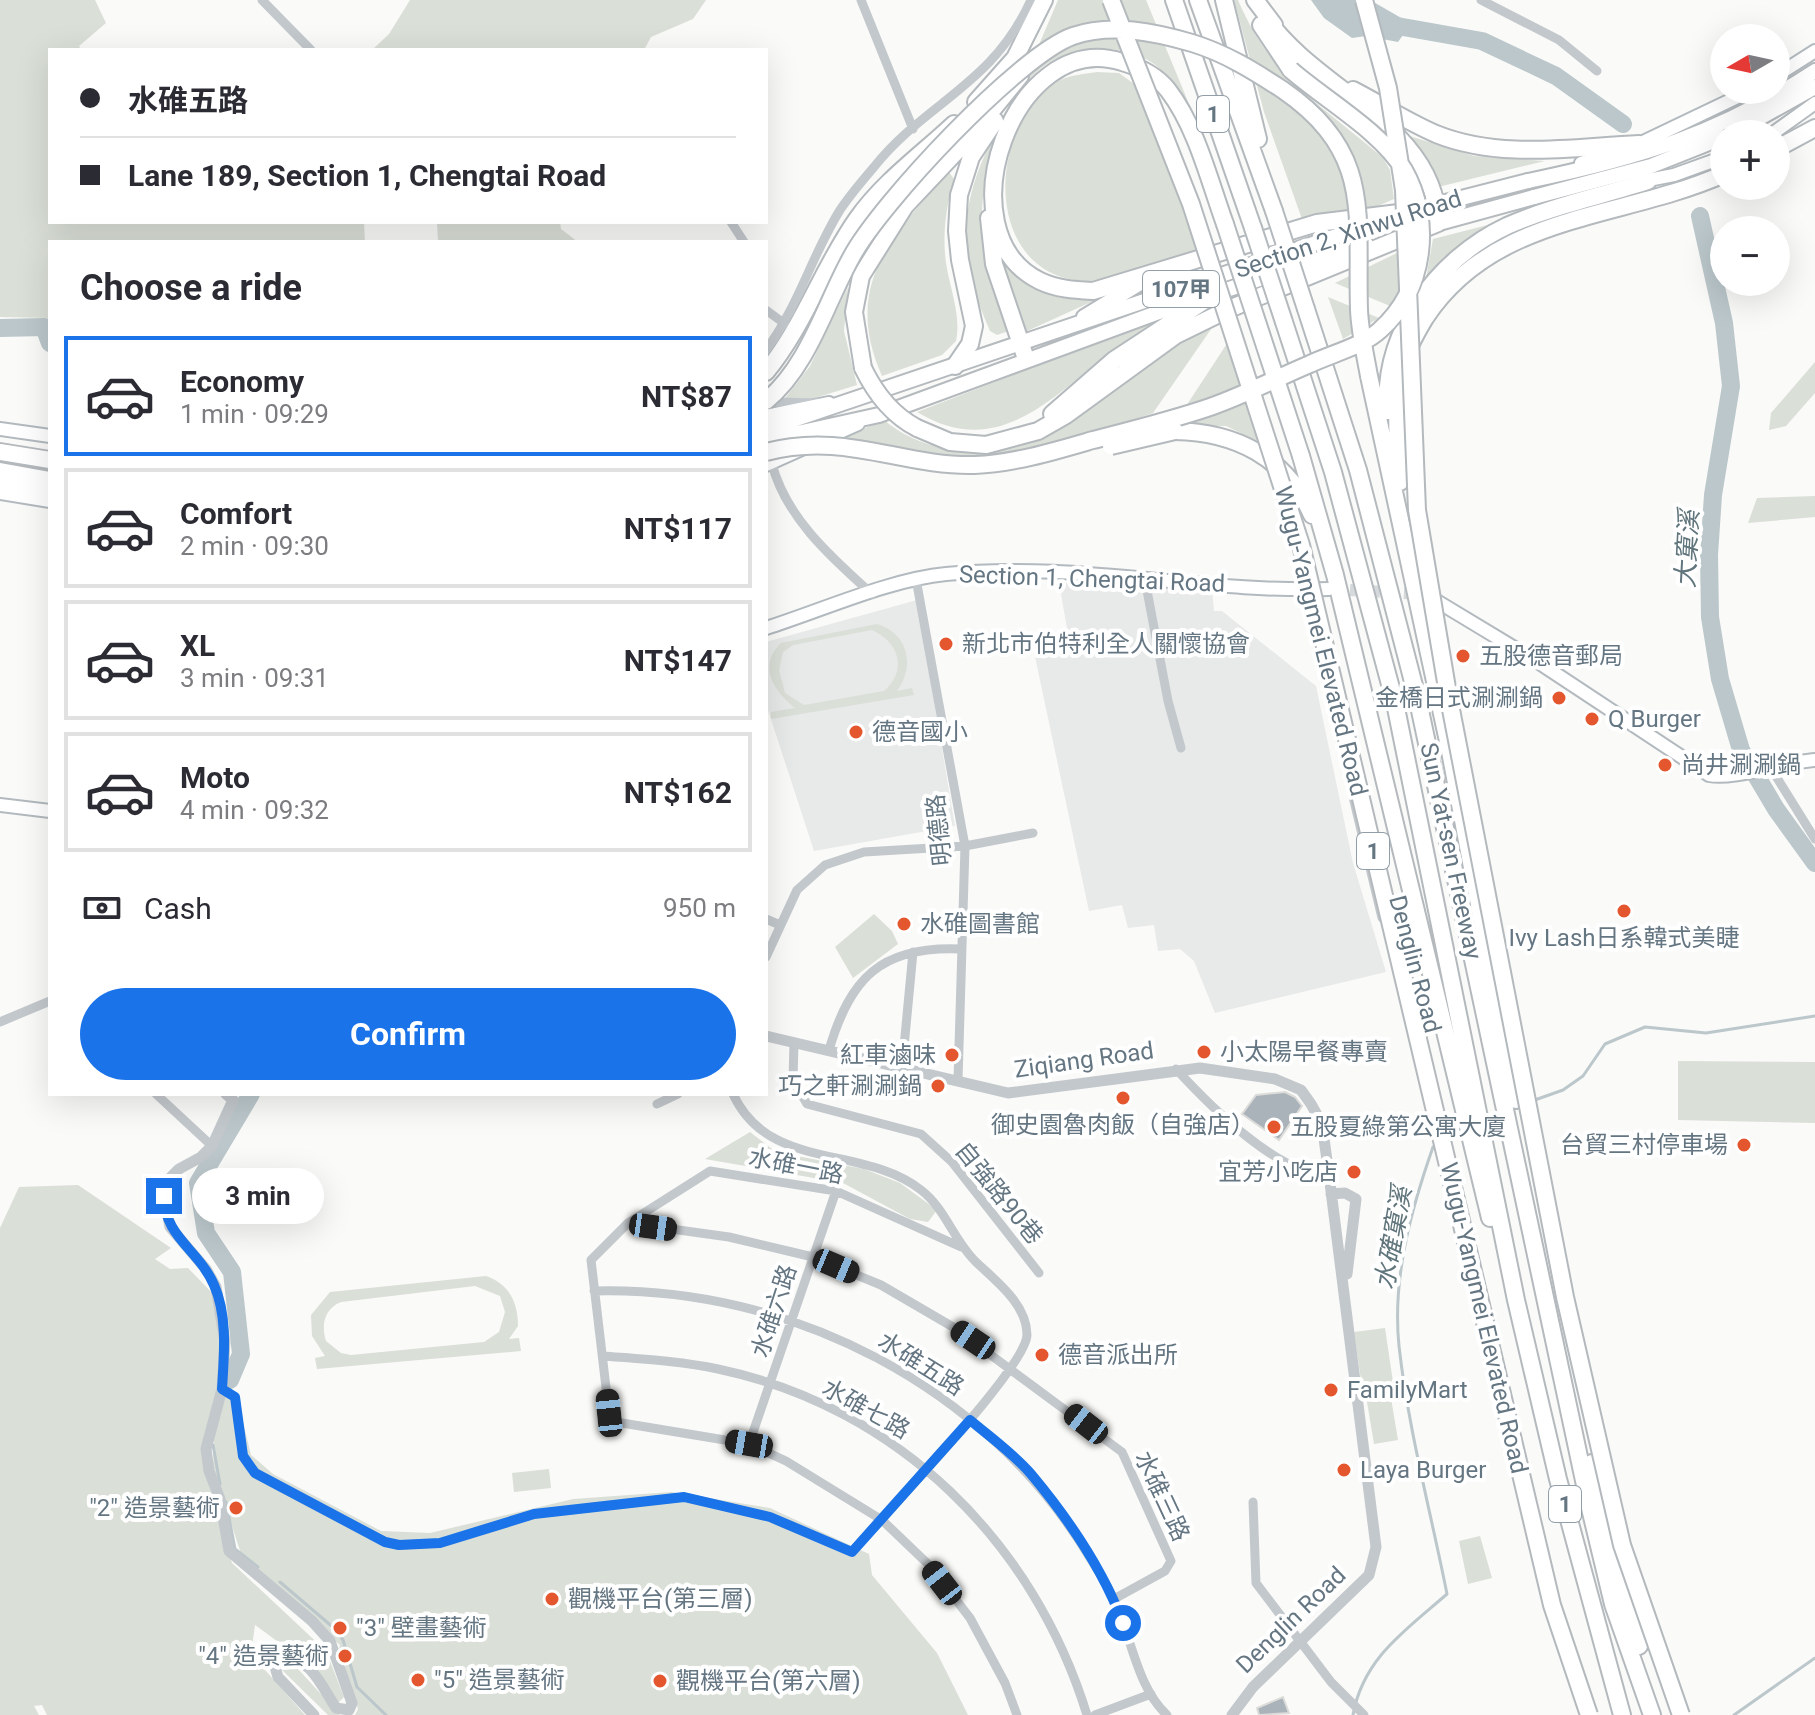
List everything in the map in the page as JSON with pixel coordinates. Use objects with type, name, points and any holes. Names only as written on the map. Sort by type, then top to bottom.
[{"type":"highway","points":[[768,369],[793,335],[829,264],[881,189],[964,115],[1015,58],[1044,0]]},
{"type":"highway","points":[[955,366],[970,344],[974,326],[960,260],[957,231],[959,195],[971,157],[1018,81],[1051,0]]},
{"type":"highway","name":"Wugu-Yangmei Elevated Road","points":[[1111,0],[1191,204],[1301,545],[1552,1605],[1589,1715]]},
{"type":"highway","name":"Sun Yat-sen Freeway","points":[[1174,0],[1333,472],[1395,703],[1474,1133],[1558,1479],[1621,1713]]},
{"type":"highway","name":"Sun Yat-sen Freeway","points":[[1198,0],[1274,211],[1358,470],[1418,701],[1510,1098],[1589,1504],[1613,1604],[1657,1711]]},
{"type":"highway","name":"1","points":[[1224,0],[1274,211]]},
{"type":"highway","points":[[768,458],[797,444],[843,446],[975,465],[1032,457],[1211,406],[1379,332],[1403,304],[1418,272],[1421,240],[1417,203],[1403,169],[1381,144],[1291,70],[1273,48],[1248,0]]},
{"type":"highway","points":[[1018,81],[905,206],[861,276],[854,312],[863,368],[883,400],[904,422],[964,444],[998,443],[1038,431],[1066,415],[1176,335],[1229,309],[1383,249],[1438,223],[1437,203],[1427,174],[1406,145],[1301,61],[1255,0]]},
{"type":"highway","name":"1","points":[[1364,0],[1388,88],[1404,190],[1417,510],[1453,724],[1572,1328],[1622,1545],[1681,1715]]},
{"type":"highway","points":[[1266,18],[1344,85],[1435,133],[1459,141],[1518,150],[1554,151],[1639,144]]},
{"type":"highway","points":[[768,398],[805,348],[852,254],[888,205],[1027,64],[1074,36],[1100,31],[1154,32],[1232,59],[1297,100],[1328,130],[1347,161],[1357,197],[1359,312],[1369,376],[1449,746],[1510,1098]]},
{"type":"highway","points":[[1024,351],[994,264],[988,223],[991,192],[1012,119],[1036,86],[1053,71],[1070,64],[1116,60],[1146,71],[1167,88],[1185,117],[1225,224],[1301,456],[1470,1112]]},
{"type":"highway","points":[[1790,141],[1815,128]]},
{"type":"highway","points":[[1409,555],[1397,429],[1402,364],[1414,335],[1455,279],[1475,262],[1525,236],[1710,179]]},
{"type":"highway","points":[[1409,555],[1386,395],[1390,364],[1416,305],[1467,251],[1505,227],[1648,181]]},
{"type":"highway","points":[[991,192],[998,228],[1018,264],[1037,280],[1060,289],[1093,291],[1156,275],[1317,223],[1407,212]]},
{"type":"highway","points":[[964,444],[1028,427],[1050,415],[1114,360],[1213,295]]},
{"type":"highway","points":[[768,459],[830,450],[979,471],[1060,461],[1175,431],[1225,436],[1253,447],[1308,506],[1332,582]]},
{"type":"highway","points":[[0,442],[48,449]]},
{"type":"highway","points":[[0,454],[48,462]]},
{"type":"highway","points":[[0,469],[48,477]]},
{"type":"highway","points":[[0,484],[48,492]]},
{"type":"highway","points":[[1514,1118],[1600,1500],[1657,1711]]},
{"type":"main road","points":[[1790,67],[1811,54]]},
{"type":"main road","points":[[1534,197],[1630,165],[1726,123],[1815,71]]},
{"type":"main road","points":[[1756,120],[1815,87]]},
{"type":"main road","points":[[1790,121],[1815,103]]},
{"type":"main road","name":"Section 2, Xinwu Road","points":[[768,459],[879,415],[1024,351],[1072,326],[1407,212],[1528,181],[1639,144],[1723,104]]},
{"type":"main road","points":[[1528,181],[1689,153],[1710,143]]},
{"type":"main road","name":"Section 2, Xinwu Road","points":[[768,416],[848,399],[955,366],[1024,351],[1438,223],[1534,197],[1648,181],[1710,161]]},
{"type":"main road","points":[[1072,326],[1116,295],[1156,275]]},
{"type":"main road","name":"Section 2, Xinwu Road","points":[[768,428],[811,416],[848,399]]},
{"type":"main road","name":"Section 2, Xinwu Road","points":[[768,440],[879,415]]},
{"type":"main road","points":[[0,429],[48,436]]},
{"type":"main road","points":[[0,493],[48,501]]},
{"type":"main road","name":"Section 1, Chengtai Road","points":[[768,627],[916,579],[947,574],[1055,573],[1307,589],[1332,582]]},
{"type":"main road","points":[[1425,594],[1541,664],[1690,766],[1709,775],[1728,776],[1769,765],[1815,760]]},
{"type":"main road","points":[[0,805],[48,811]]},
{"type":"street","points":[[262,0],[309,48]]},
{"type":"street","points":[[861,0],[913,129]]},
{"type":"street","points":[[768,347],[785,324],[840,211],[876,163],[990,65],[1021,21],[1031,0]]},
{"type":"street","points":[[1481,0],[1559,40],[1597,71]]},
{"type":"street","points":[[768,311],[785,324]]},
{"type":"street","points":[[768,395],[777,402],[826,403]]},
{"type":"street","points":[[768,461],[787,505],[836,561],[872,594]]},
{"type":"street","name":"明德路","points":[[916,579],[965,846],[958,1080]]},
{"type":"street","points":[[1145,580],[1168,701],[1181,748]]},
{"type":"street","name":"Denglin Road","points":[[1307,589],[1372,888],[1390,942],[1432,1115]]},
{"type":"street","points":[[1769,765],[1815,839]]},
{"type":"street","points":[[768,952],[797,890],[825,865],[864,852],[965,846],[1033,833]]},
{"type":"street","points":[[768,920],[780,925]]},
{"type":"street","points":[[829,1050],[844,1008],[864,976],[879,964],[913,952],[960,949]]},
{"type":"street","points":[[902,1068],[913,952]]},
{"type":"street","points":[[0,1022],[48,1002]]},
{"type":"street","name":"Ziqiang Road","points":[[768,1036],[1008,1093],[1176,1069],[1253,1074],[1301,1090],[1322,1124],[1331,1194]]},
{"type":"street","name":"自強路90巷","points":[[794,1042],[793,1080],[807,1104],[921,1134],[952,1162],[1039,1273]]},
{"type":"street","points":[[1176,1069],[1216,1112],[1274,1157],[1316,1175],[1329,1175]]},
{"type":"street","points":[[158,1096],[212,1146]]},
{"type":"street","points":[[228,1096],[233,1100],[212,1146],[170,1178],[164,1196],[164,1211],[175,1235],[206,1269],[216,1287],[225,1342],[222,1389],[206,1449],[229,1551],[312,1621],[330,1641],[352,1703],[349,1710],[336,1708],[305,1663],[293,1657],[281,1658],[275,1667],[278,1677],[314,1715]]},
{"type":"street","points":[[657,1104],[674,1096]]},
{"type":"street","name":"水碓一路","points":[[222,1389],[235,1397],[243,1456],[255,1473],[366,1534],[399,1545],[440,1543],[534,1514],[684,1497],[770,1517],[852,1552],[970,1420],[1020,1358],[1026,1342],[1023,1318],[1011,1296],[961,1248],[923,1191],[870,1165],[785,1146],[768,1138],[740,1108],[734,1096]]},
{"type":"street","name":"水碓一路","points":[[594,1291],[591,1260],[628,1223],[710,1171],[836,1191],[961,1248]]},
{"type":"street","name":"水碓六路","points":[[749,1444],[836,1191]]},
{"type":"street","name":"Denglin Road","points":[[1232,1715],[1253,1687],[1369,1575],[1375,1560],[1376,1547],[1346,1315],[1331,1194],[1345,1193],[1356,1199],[1348,1249],[1346,1315]]},
{"type":"street","name":"水碓三路","points":[[628,1223],[729,1237],[813,1257],[881,1285],[1011,1367],[1122,1452],[1171,1561],[1165,1571],[1114,1599]]},
{"type":"street","name":"水碓五路","points":[[594,1291],[640,1290],[701,1296],[791,1320],[836,1336],[919,1380],[1030,1473],[1084,1549],[1114,1599],[1151,1694],[1167,1715]]},
{"type":"street","points":[[594,1291],[609,1413],[616,1422],[749,1444],[786,1461],[882,1520],[929,1565],[970,1618],[1005,1683],[1017,1715]]},
{"type":"street","name":"水碓七路","points":[[603,1356],[720,1369],[771,1385],[832,1410],[926,1468],[989,1531],[1021,1572],[1046,1612],[1072,1668],[1087,1715]]},
{"type":"street","points":[[1253,1502],[1254,1576],[1300,1641],[1362,1713]]},
{"type":"street","points":[[1095,1715],[1151,1694]]},
{"type":"shaded area","points":[[0,0],[95,0],[106,23],[80,48],[48,48],[48,224],[364,224],[365,240],[48,240],[48,318],[0,317]]},
{"type":"shaded area","points":[[410,0],[706,0],[693,19],[651,37],[645,48],[374,48],[389,34]]},
{"type":"shaded area","points":[[1058,0],[1146,0],[1194,116],[1161,70],[1135,54],[1120,50],[1087,50],[1057,58],[1021,87]]},
{"type":"shaded area","points":[[1234,0],[1238,0],[1251,28],[1282,71],[1383,158],[1390,170],[1394,199],[1308,236],[1264,112]]},
{"type":"shaded area","points":[[1311,0],[1370,0],[1403,19],[1408,28],[1398,42],[1366,36],[1352,38],[1324,18]]},
{"type":"shaded area","points":[[1097,72],[1119,73],[1137,86],[1198,251],[1126,274],[1087,281],[1058,276],[1035,262],[1019,243],[1009,218],[1005,192],[1007,164],[1015,137],[1036,100],[1047,88],[1061,80]]},
{"type":"shaded area","points":[[1006,112],[987,174],[982,222],[989,270],[1009,331],[997,335],[990,331],[970,271],[966,244],[967,219],[979,168]]},
{"type":"shaded area","points":[[1400,133],[1474,156],[1545,161],[1438,187]]},
{"type":"shaded area","points":[[949,172],[954,179],[946,216],[945,244],[946,265],[956,308],[956,341],[942,355],[882,376],[871,344],[867,315],[870,289],[892,241]]},
{"type":"shaded area","points":[[1511,219],[1458,251],[1426,278],[1433,239]]},
{"type":"shaded area","points":[[437,224],[560,224],[561,229],[575,240],[438,240]]},
{"type":"shaded area","points":[[999,250],[1026,280],[1052,294],[1083,296],[1122,288],[1025,332]]},
{"type":"shaded area","points":[[1399,252],[1399,294],[1390,306],[1335,283]]},
{"type":"shaded area","points":[[848,287],[844,331],[857,385],[776,410],[810,366]]},
{"type":"shaded area","points":[[1328,297],[1379,318],[1343,339]]},
{"type":"shaded area","points":[[1161,318],[1031,413],[1010,423],[989,429],[967,429],[943,424],[917,412]]},
{"type":"shaded area","points":[[1216,322],[1153,413],[1049,449],[968,459],[833,442],[884,420],[913,438],[957,450],[1005,446],[1038,436],[1069,421]]},
{"type":"shaded area","points":[[1230,339],[1264,444],[1226,426],[1173,426]]},
{"type":"shaded area","points":[[1815,362],[1815,393],[1786,426],[1769,430],[1771,413]]},
{"type":"shaded area","points":[[1815,496],[1815,517],[1748,523],[1757,498]]},
{"type":"shaded area","points":[[1059,582],[1212,589],[1214,611],[1222,611],[1316,686],[1353,863],[1386,972],[1215,1013],[1194,961],[1180,949],[1158,951],[1154,925],[1128,928],[1122,905],[1089,911],[1034,652],[1070,646]]},
{"type":"shaded area","name":"德音國小","points":[[917,600],[955,826],[814,851],[768,710],[768,641]]},
{"type":"shaded area","points":[[877,624],[896,635],[902,643],[906,652],[906,671],[897,691],[912,688],[914,695],[771,719],[771,712],[795,708],[775,686],[769,669],[770,660],[781,643]],"holes":[[[872,630],[894,649],[898,666],[884,691],[804,705],[785,693],[779,670],[783,652],[793,645]]]},
{"type":"shaded area","points":[[874,914],[892,931],[898,944],[853,978],[835,947]]},
{"type":"shaded area","points":[[1678,1061],[1815,1062],[1815,1123],[1678,1120]]},
{"type":"shaded area","points":[[750,1132],[776,1152],[864,1169],[900,1183],[937,1210],[928,1222],[910,1219],[843,1183],[705,1159]]},
{"type":"shaded area","points":[[78,1185],[171,1248],[155,1259],[170,1269],[188,1268],[217,1298],[229,1359],[219,1396],[236,1393],[251,1455],[273,1474],[381,1531],[430,1533],[573,1499],[671,1492],[770,1508],[869,1554],[872,1575],[937,1653],[968,1715],[355,1715],[358,1709],[340,1645],[277,1591],[241,1554],[213,1466],[215,1416],[208,1437],[212,1494],[232,1563],[326,1651],[344,1697],[338,1703],[292,1652],[255,1625],[251,1654],[305,1715],[47,1715],[42,1705],[34,1706],[39,1715],[0,1715],[0,1228],[19,1187]]},
{"type":"shaded area","points":[[486,1276],[501,1284],[511,1295],[518,1326],[509,1339],[519,1338],[521,1351],[317,1369],[315,1358],[325,1356],[312,1336],[311,1315],[330,1292]],"holes":[[[475,1286],[500,1296],[505,1312],[499,1332],[484,1342],[351,1355],[341,1353],[326,1341],[324,1323],[327,1313],[341,1302]]]},
{"type":"shaded area","points":[[1385,1328],[1394,1389],[1363,1394],[1354,1332]]},
{"type":"shaded area","points":[[1390,1392],[1398,1440],[1374,1444],[1366,1396]]},
{"type":"shaded area","points":[[549,1469],[551,1488],[514,1492],[512,1473]]},
{"type":"shaded area","points":[[1480,1536],[1492,1578],[1468,1584],[1459,1541]]},
{"type":"shaded area","points":[[288,1664],[299,1670],[340,1715],[328,1715],[282,1670]]},
{"type":"building","name":"五股夏綠第公寓大廈","points":[[1285,1092],[1295,1097],[1302,1106],[1279,1140],[1242,1114],[1256,1095]]},
{"type":"building","points":[[1283,1697],[1289,1713],[1259,1715],[1257,1708]]},
{"type":"waterway","name":"大窠溪","points":[[1386,24],[1482,41],[1556,76],[1623,124]]},
{"type":"waterway","name":"大窠溪","points":[[1700,216],[1724,323],[1731,386],[1713,495],[1709,555],[1710,617],[1720,679],[1741,750],[1776,809],[1815,863]]},
{"type":"waterway","points":[[0,328],[44,327],[48,338]]},
{"type":"waterway","name":"水確窠溪","points":[[1532,1101],[1563,1090],[1583,1076],[1605,1044],[1645,1027],[1706,1033],[1815,1016]]},
{"type":"waterway","points":[[230,1380],[241,1354],[232,1272],[206,1233],[198,1183],[250,1096]]},
{"type":"waterway","name":"水確窠溪","points":[[1484,1121],[1499,1115]]},
{"type":"waterway","name":"水確窠溪","points":[[1448,1138],[1462,1130]]},
{"type":"waterway","name":"水確窠溪","points":[[1353,1715],[1358,1695],[1376,1661],[1402,1633],[1447,1594],[1408,1408],[1398,1321],[1405,1245],[1417,1195],[1433,1147],[1438,1144]]},
{"type":"waterway","points":[[213,1445],[220,1484]]},
{"type":"waterway","points":[[226,1502],[235,1549],[258,1567]]},
{"type":"waterway","points":[[280,1582],[335,1629],[343,1640],[357,1687],[386,1715]]},
{"type":"waterway","points":[[1734,1715],[1815,1658]]},
{"type":"tunnel","points":[[1332,589],[1422,594]]},
{"type":"place","name":"新北市伯特利全人關懷協會","points":[[946,644]]},
{"type":"place","name":"五股德音郵局","points":[[1463,656]]},
{"type":"place","name":"金橋日式涮涮鍋","points":[[1559,698]]},
{"type":"place","name":"Q Burger","points":[[1592,719]]},
{"type":"place","name":"德音國小","points":[[856,732]]},
{"type":"place","name":"尚井涮涮鍋","points":[[1665,765]]},
{"type":"place","name":"Ivy Lash日系韓式美睫","points":[[1624,911]]},
{"type":"place","name":"水碓圖書館","points":[[904,924]]},
{"type":"place","name":"小太陽早餐專賣","points":[[1204,1052]]},
{"type":"place","name":"紅車滷味","points":[[952,1055]]},
{"type":"place","name":"巧之軒涮涮鍋","points":[[938,1086]]},
{"type":"place","name":"御史園魯肉飯（自強店）","points":[[1123,1098]]},
{"type":"place","name":"五股夏綠第公寓大廈","points":[[1274,1127]]},
{"type":"place","name":"台貿三村停車場","points":[[1744,1145]]},
{"type":"place","name":"宜芳小吃店","points":[[1354,1172]]},
{"type":"place","name":"德音派出所","points":[[1042,1355]]},
{"type":"place","name":"FamilyMart","points":[[1331,1390]]},
{"type":"place","name":"Laya Burger","points":[[1344,1470]]},
{"type":"place","name":"\"2\" 造景藝術","points":[[236,1508]]},
{"type":"place","name":"觀機平台(第三層)","points":[[552,1599]]},
{"type":"place","name":"\"3\" 壁畫藝術","points":[[340,1628]]},
{"type":"place","name":"\"4\" 造景藝術","points":[[345,1656]]},
{"type":"place","name":"\"5\" 造景藝術","points":[[418,1680]]},
{"type":"place","name":"觀機平台(第六層)","points":[[660,1681]]},
{"type":"route","points":[[164,1196],[164,1211],[170,1227],[206,1269],[216,1287],[225,1342],[222,1389],[235,1397],[243,1456],[263,1479],[366,1534],[399,1545],[440,1543],[534,1514],[609,1503],[684,1497],[744,1509],[801,1527],[852,1552],[970,1420],[1030,1473],[1084,1549],[1114,1599],[1123,1623]]}]
